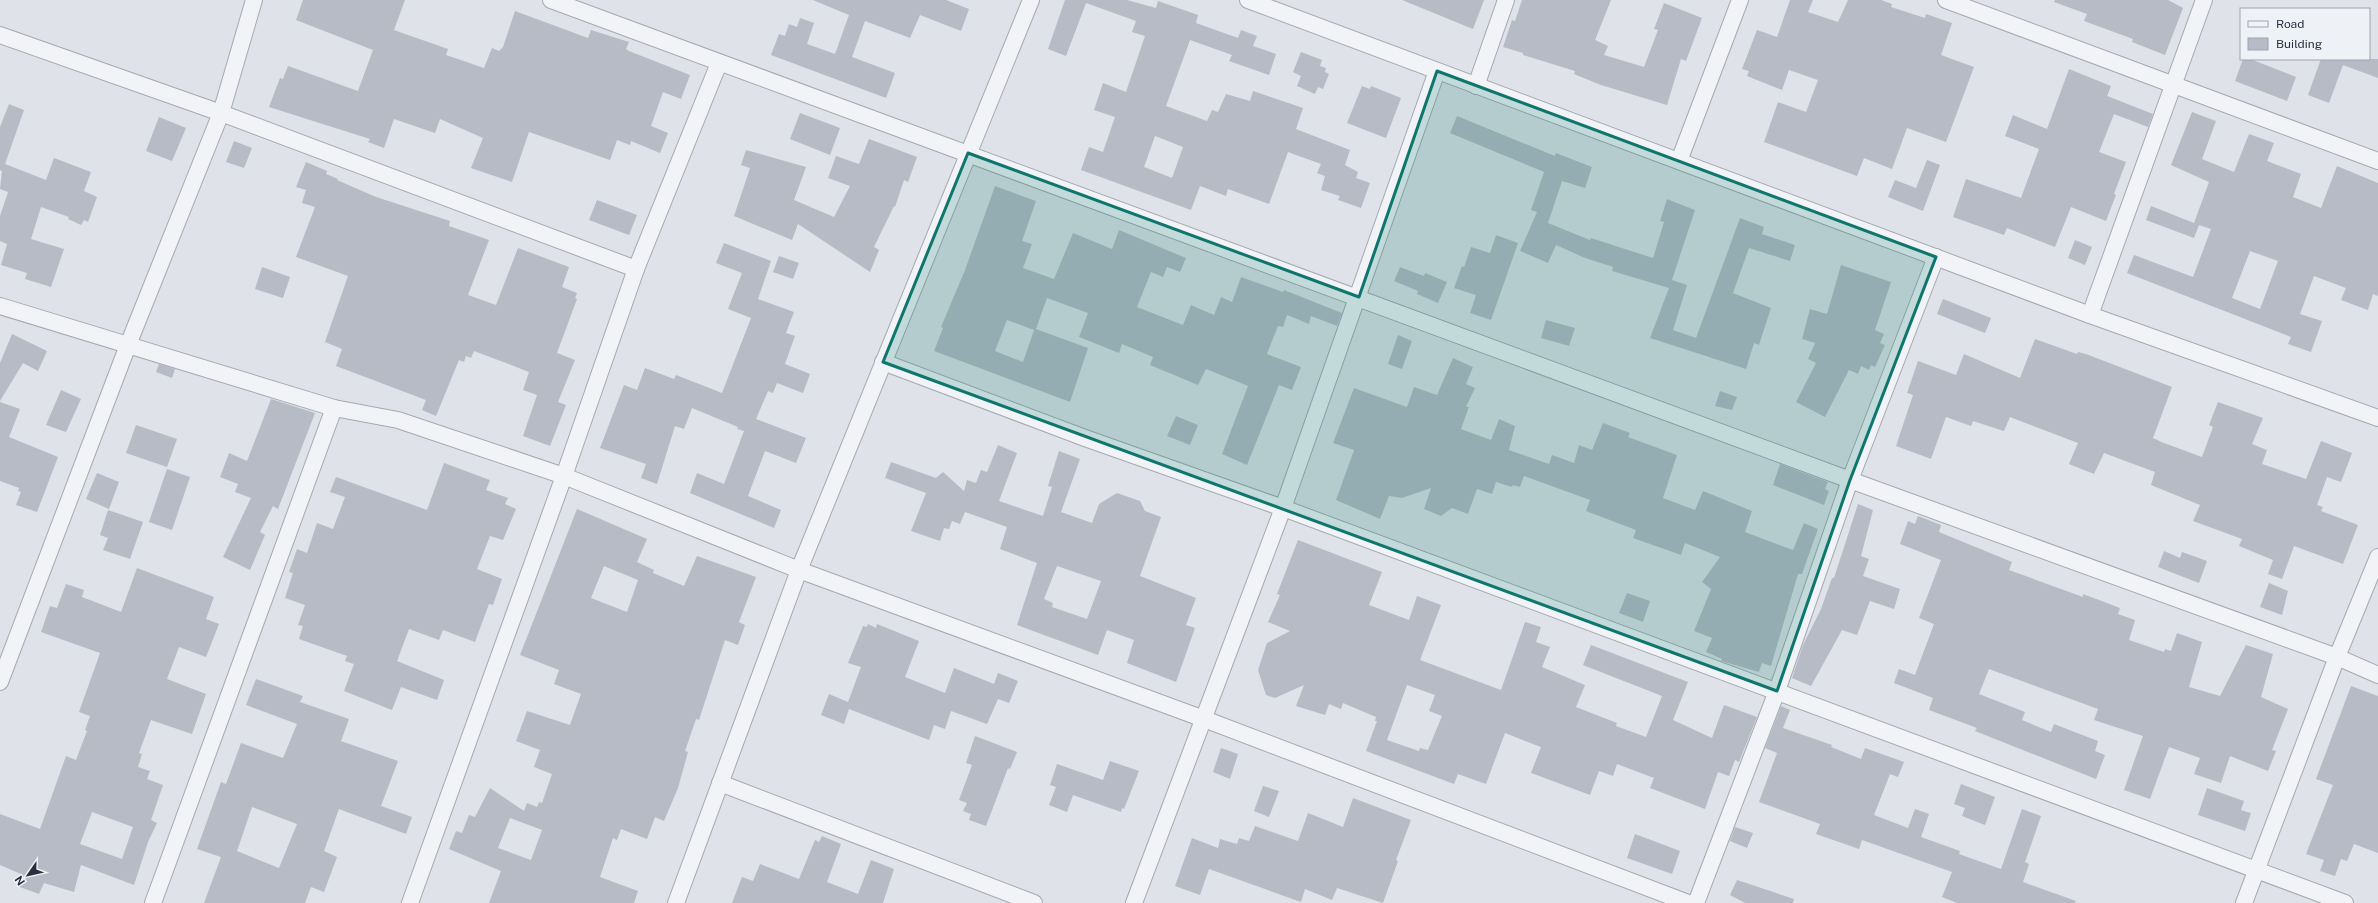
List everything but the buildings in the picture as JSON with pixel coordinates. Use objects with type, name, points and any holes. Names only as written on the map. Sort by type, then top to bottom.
[{"type":"street","points":[[0,682],[128,345],[221,113],[254,0]]},
{"type":"street","points":[[551,0],[1359,297],[1850,480],[2337,657],[2378,675]]},
{"type":"street","points":[[676,903],[799,570],[1031,0]]},
{"type":"street","points":[[1248,0],[1273,4],[1476,86],[2090,314],[2378,418]]},
{"type":"street","points":[[1476,86],[1506,0]]},
{"type":"street","points":[[1679,161],[1740,0]]},
{"type":"street","points":[[1946,0],[1969,4],[2173,86],[2378,161]]},
{"type":"street","points":[[2090,314],[2204,0]]},
{"type":"street","points":[[0,35],[221,113],[636,269]]},
{"type":"street","points":[[410,903],[564,476],[636,269],[719,63]]},
{"type":"street","points":[[1134,903],[1284,508],[1437,71]]},
{"type":"street","points":[[1696,903],[1778,691],[1850,480],[1936,257]]},
{"type":"street","points":[[0,306],[334,408],[398,420],[564,476],[799,570],[1204,719],[1688,903]]},
{"type":"street","points":[[883,362],[1085,438],[1284,508],[2345,903]]},
{"type":"street","points":[[153,903],[334,408]]},
{"type":"street","points":[[2244,903],[2337,657],[2378,556]]},
{"type":"street","points":[[720,784],[1034,903]]},
{"type":"highlighted area","points":[[1437,71],[1936,257],[1850,480],[1777,691],[883,362],[968,153],[1359,297]]}]
